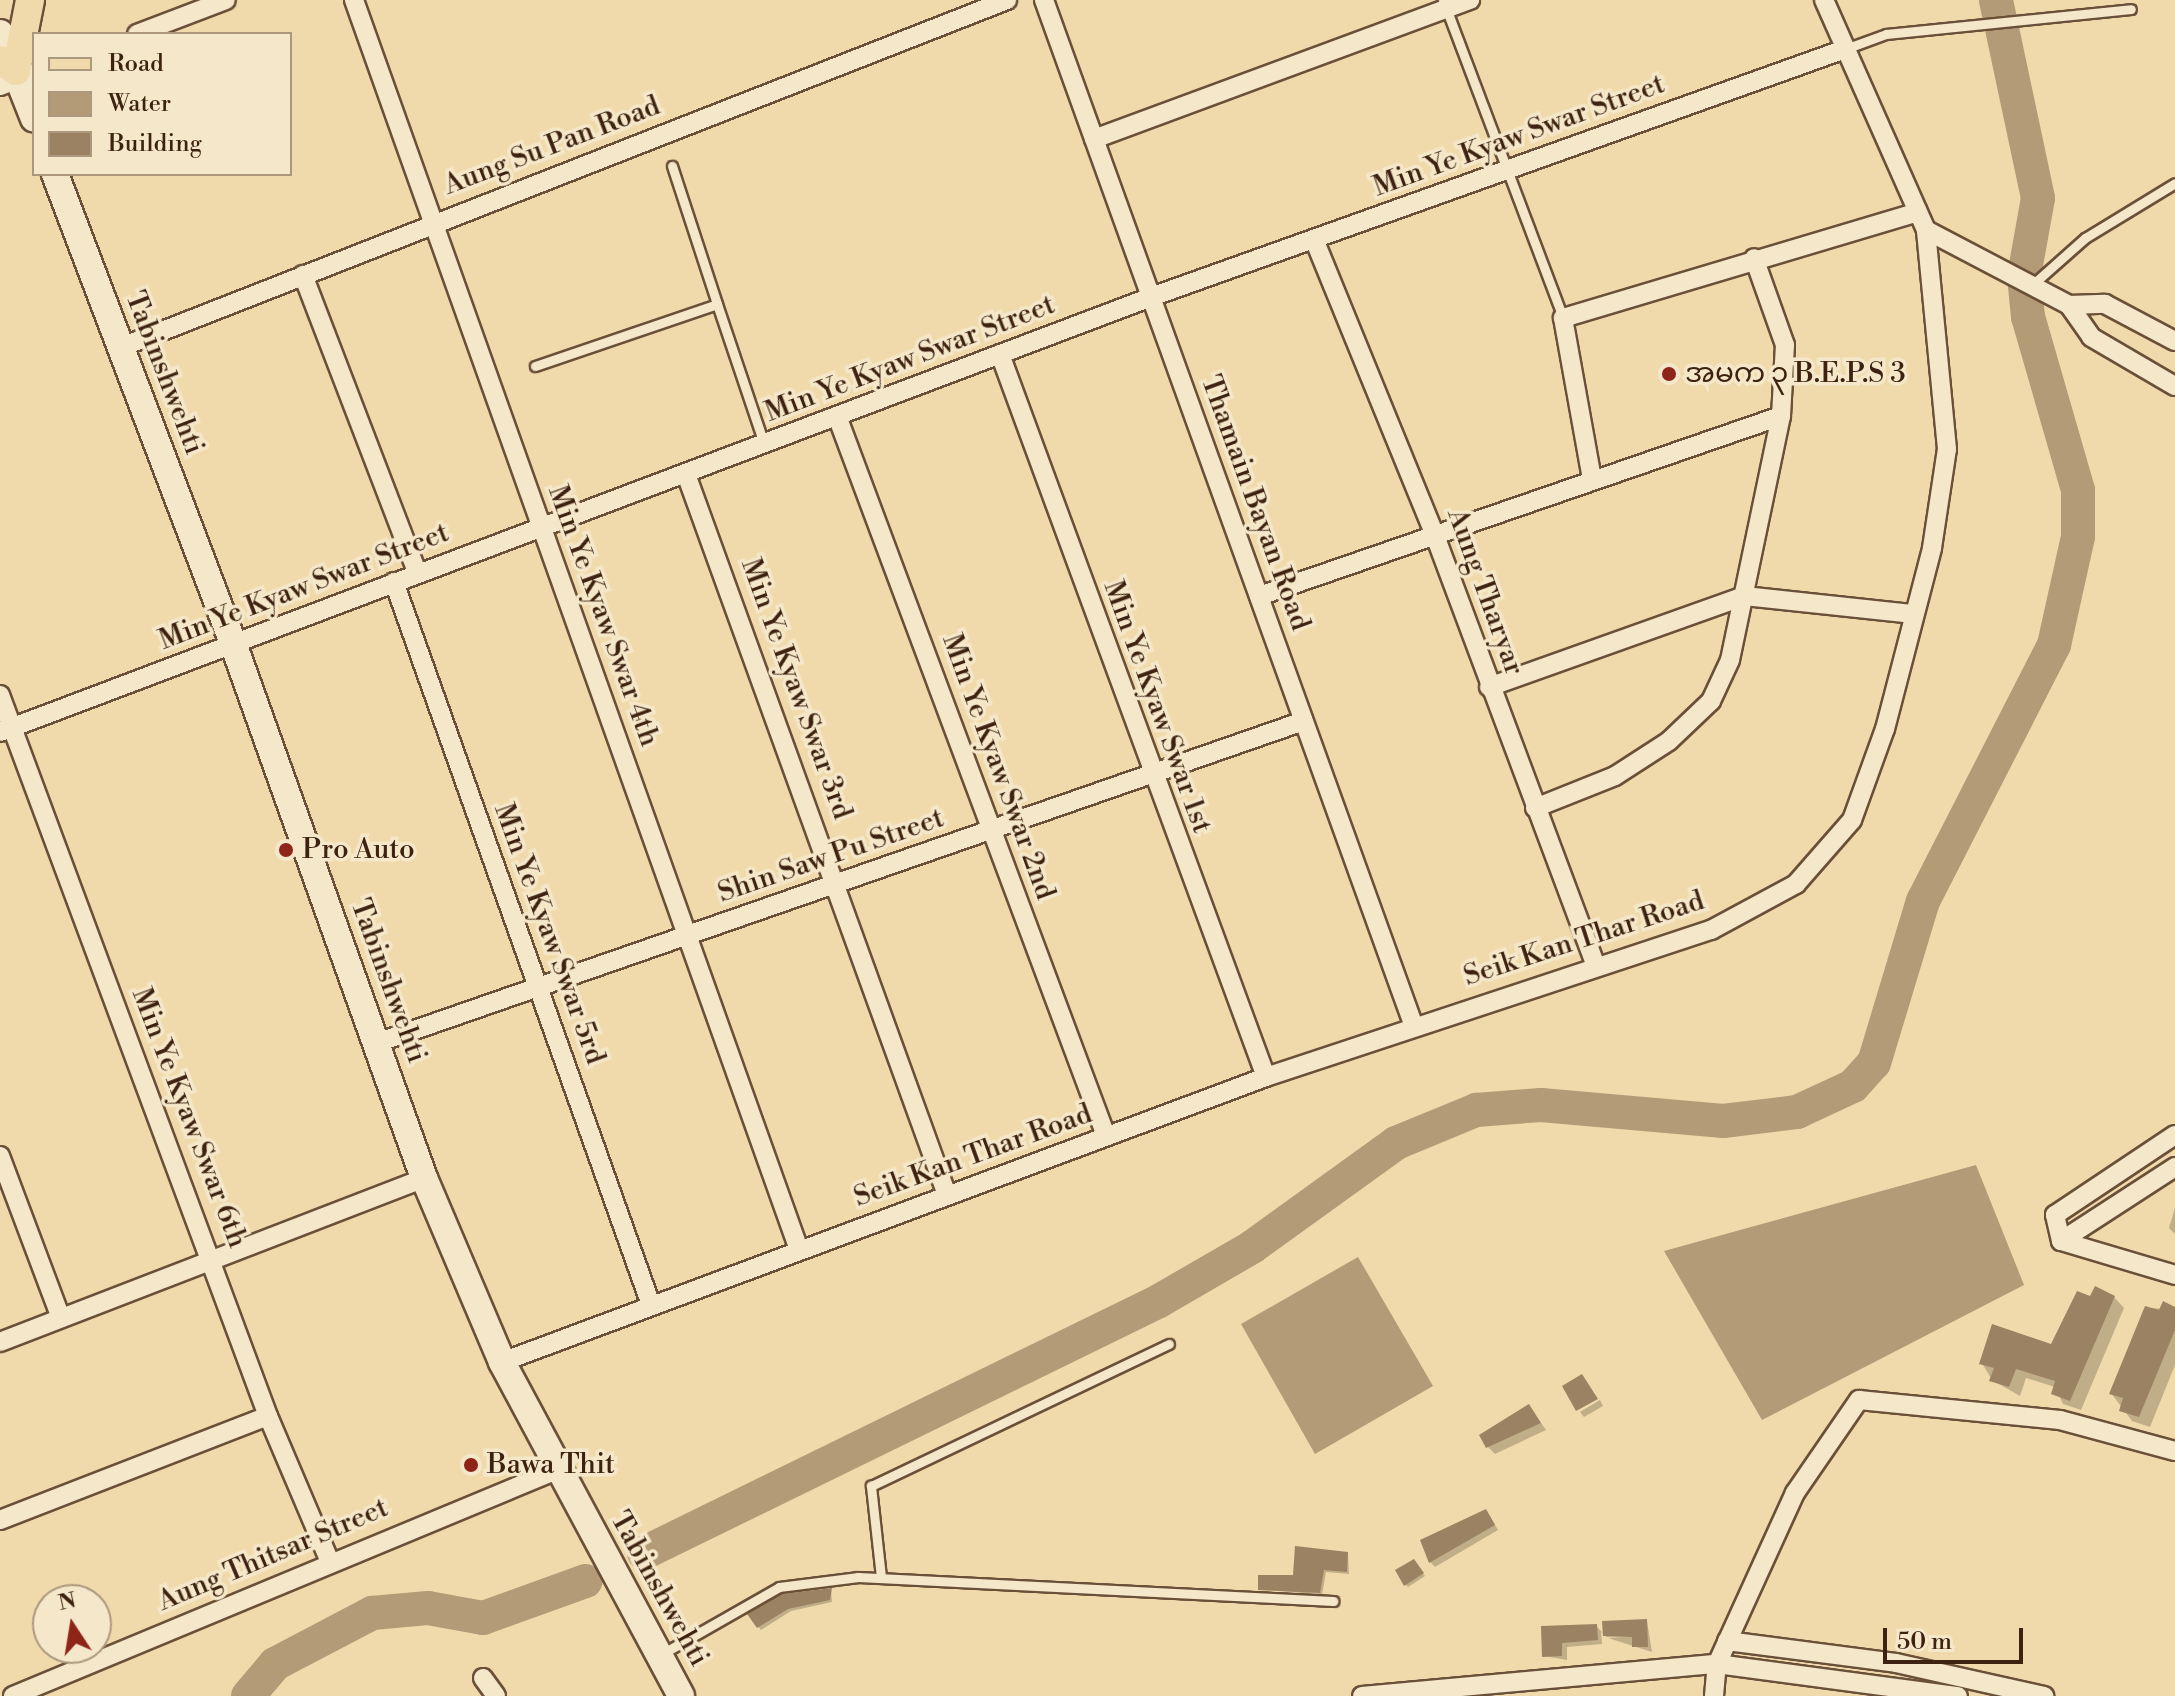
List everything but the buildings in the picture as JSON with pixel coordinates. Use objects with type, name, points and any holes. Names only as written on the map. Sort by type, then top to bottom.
[{"type":"main road","points":[[14,74],[30,0]]},
{"type":"main road","points":[[0,33],[32,114]]},
{"type":"main road","name":"Tabinshwehti","points":[[56,176],[233,643],[424,1178],[502,1362],[657,1657],[681,1696]]},
{"type":"street","points":[[142,32],[226,0]]},
{"type":"street","name":"Min Ye Kyaw Swar 4th","points":[[354,0],[799,1250]]},
{"type":"street","name":"Aung Su Pan Road","points":[[119,348],[433,222],[1007,0]]},
{"type":"street","name":"Thamain Bayan Road","points":[[1044,0],[1413,1024]]},
{"type":"street","points":[[1094,139],[1445,4],[1470,0]]},
{"type":"street","name":"Seik Kan Thar Road","points":[[502,1362],[1413,1024],[1711,930],[1796,884],[1852,820],[1885,729],[1912,614],[1932,548],[1947,449],[1926,230],[1824,0]]},
{"type":"street","name":"Min Ye Kyaw Swar Street","points":[[6,729],[1151,297],[1845,49]]},
{"type":"street","points":[[1592,479],[1563,318],[1754,258],[1918,212]]},
{"type":"street","points":[[1926,230],[2069,305],[2091,337],[2175,386]]},
{"type":"street","name":"Aung Tharyar","points":[[1314,239],[1434,533],[1596,967]]},
{"type":"street","points":[[1535,808],[1615,776],[1669,741],[1711,701],[1744,596],[1781,416],[1785,345],[1754,258]]},
{"type":"street","points":[[303,275],[418,574]]},
{"type":"street","points":[[2069,305],[2105,304],[2175,341]]},
{"type":"street","name":"Min Ye Kyaw Swar 1st","points":[[1000,354],[1150,774],[1266,1077]]},
{"type":"street","name":"Min Ye Kyaw Swar 2nd","points":[[837,416],[1106,1136]]},
{"type":"street","points":[[1259,596],[1434,533],[1781,416]]},
{"type":"street","name":"Min Ye Kyaw Swar 3rd","points":[[686,474],[838,885],[947,1195]]},
{"type":"street","name":"Min Ye Kyaw Swar 5rd","points":[[394,582],[651,1305]]},
{"type":"street","points":[[1489,687],[1744,596],[1912,614]]},
{"type":"street","name":"Min Ye Kyaw Swar 6th","points":[[0,695],[6,729],[212,1259],[268,1416],[329,1560]]},
{"type":"street","name":"Shin Saw Pu Street","points":[[377,1043],[1304,721]]},
{"type":"street","points":[[2061,1241],[2055,1215],[2175,1135]]},
{"type":"street","points":[[0,1156],[61,1318]]},
{"type":"street","points":[[2061,1241],[2175,1167]]},
{"type":"street","points":[[0,1342],[424,1178]]},
{"type":"street","points":[[2061,1241],[2175,1275]]},
{"type":"street","points":[[1714,1696],[1717,1664],[1795,1493],[1859,1400],[2060,1420],[2175,1451]]},
{"type":"street","points":[[0,1520],[268,1416]]},
{"type":"street","name":"Aung Thitsar Street","points":[[13,1696],[329,1560],[557,1470]]},
{"type":"street","points":[[1727,1641],[2044,1696]]},
{"type":"street","points":[[1362,1696],[1717,1664],[1958,1696]]},
{"type":"street","points":[[483,1678],[496,1696]]},
{"type":"lane","points":[[1445,4],[1563,318]]},
{"type":"lane","points":[[1845,49],[1886,34],[2131,9]]},
{"type":"lane","points":[[672,166],[764,444]]},
{"type":"lane","points":[[2032,285],[2085,238],[2175,183]]},
{"type":"lane","points":[[535,366],[717,304]]},
{"type":"lane","points":[[881,1577],[871,1486],[1169,1344]]},
{"type":"lane","points":[[657,1657],[779,1587],[881,1577],[1333,1601]]},
{"type":"water","points":[[1976,1165],[2024,1285],[1762,1420],[1664,1251]]},
{"type":"water","points":[[1358,1257],[1433,1386],[1315,1454],[1241,1324]]},
{"type":"waterway","points":[[644,1553],[1159,1301],[1252,1247],[1396,1143],[1476,1110],[1541,1105],[1723,1121],[1797,1112],[1853,1086],[1874,1063],[1923,901],[2054,645],[2078,537],[2078,490],[2028,317],[2024,276],[2038,198],[1996,0]]},
{"type":"waterway","points":[[248,1696],[275,1664],[372,1613],[428,1608],[483,1618],[586,1581]]},
{"type":"place","name":"အမက ၃ B.E.P.S 3","points":[[1669,374]]},
{"type":"place","name":"Pro Auto","points":[[286,850]]},
{"type":"place","name":"Bawa Thit","points":[[471,1465]]}]
